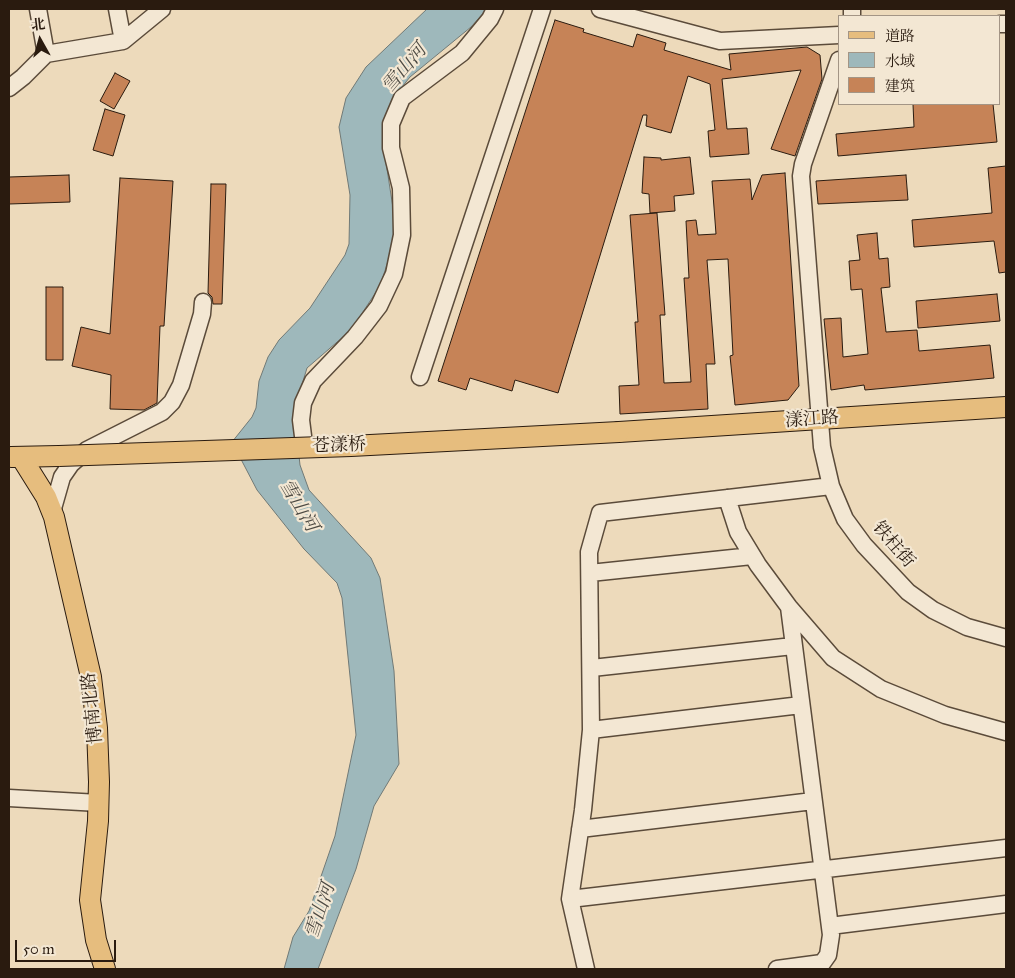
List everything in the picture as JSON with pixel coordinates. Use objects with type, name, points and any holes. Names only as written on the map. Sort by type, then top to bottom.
[{"type":"main road","name":"漾江路","points":[[618,432],[1006,407]]},
{"type":"main road","name":"苍漾桥","points":[[15,457],[351,446],[618,432]]},
{"type":"main road","name":"博南北路","points":[[15,457],[46,497],[52,512],[91,677],[97,728],[99,803],[90,900],[96,940],[105,969]]},
{"type":"street","points":[[38,9],[46,54]]},
{"type":"street","points":[[117,9],[123,41]]},
{"type":"street","points":[[9,88],[23,78],[46,54],[123,41],[162,9]]},
{"type":"street","points":[[302,436],[303,403],[313,381],[355,338],[378,306],[394,274],[402,235],[401,188],[391,148],[391,124],[402,98],[462,53],[490,19],[495,9]]},
{"type":"street","points":[[420,378],[542,9]]},
{"type":"street","points":[[608,10],[720,41],[838,35]]},
{"type":"street","name":"铁柱街","points":[[838,63],[803,164],[801,176],[819,420],[822,448],[830,486],[845,519],[864,545],[908,592],[934,610],[967,627],[1006,638]]},
{"type":"street","points":[[52,512],[62,477],[71,464],[87,450],[162,412],[172,402],[181,385],[202,314],[203,302]]},
{"type":"street","points":[[586,969],[570,899],[591,730],[592,668],[589,552],[600,513],[830,486]]},
{"type":"street","points":[[727,498],[738,532],[752,556],[789,607],[833,658],[881,689],[945,715],[1006,732]]},
{"type":"street","points":[[590,573],[752,556]]},
{"type":"street","points":[[777,969],[820,966],[828,956],[831,935],[789,607]]},
{"type":"street","points":[[592,668],[793,646]]},
{"type":"street","points":[[591,730],[801,705]]},
{"type":"street","points":[[9,798],[99,803]]},
{"type":"street","points":[[580,829],[813,801]]},
{"type":"street","points":[[570,899],[1006,848]]},
{"type":"street","points":[[830,926],[1006,904]]},
{"type":"water","name":"雪山河","points":[[427,9],[487,9],[471,27],[410,77],[393,98],[385,156],[395,221],[393,246],[380,286],[351,330],[307,368],[294,411],[300,465],[309,490],[371,558],[380,578],[394,671],[399,764],[374,806],[356,869],[318,969],[284,969],[293,937],[309,911],[335,836],[356,735],[342,598],[337,583],[304,549],[257,490],[232,442],[252,417],[256,408],[259,381],[268,357],[279,340],[310,308],[345,255],[349,244],[350,195],[339,127],[346,98],[366,67]]},
{"type":"building","points":[[555,20],[584,29],[583,32],[633,47],[637,34],[666,43],[664,50],[731,70],[729,54],[807,47],[820,55],[822,79],[795,156],[771,149],[801,70],[722,79],[727,129],[747,128],[749,154],[710,157],[708,131],[715,130],[710,84],[688,76],[671,133],[646,126],[647,115],[643,115],[558,393],[515,380],[512,391],[470,378],[466,390],[438,381]]},
{"type":"building","points":[[115,73],[130,81],[114,109],[100,101]]},
{"type":"building","points":[[913,105],[993,105],[997,142],[838,156],[836,134],[914,127]]},
{"type":"building","points":[[105,109],[125,115],[113,156],[93,150]]},
{"type":"building","points":[[644,157],[661,158],[661,160],[690,157],[694,194],[674,196],[675,211],[650,213],[649,194],[642,193]]},
{"type":"building","points":[[1006,166],[1006,272],[999,273],[994,241],[914,247],[912,220],[992,213],[988,168]]},
{"type":"building","points":[[785,173],[799,386],[788,400],[735,405],[730,356],[733,355],[728,259],[707,260],[715,364],[706,364],[708,409],[620,414],[619,386],[639,385],[635,322],[638,322],[630,215],[657,213],[665,315],[660,315],[664,383],[691,382],[684,278],[689,278],[686,221],[696,220],[698,235],[716,234],[712,181],[750,179],[752,200],[762,175]]},
{"type":"building","points":[[69,175],[70,202],[9,204],[9,177]]},
{"type":"building","points":[[906,175],[908,200],[818,204],[816,181]]},
{"type":"building","points":[[120,178],[173,181],[164,326],[160,326],[157,403],[144,410],[110,409],[111,375],[72,366],[81,327],[110,334]]},
{"type":"building","points":[[211,184],[226,184],[222,304],[213,304],[212,297],[208,293]]},
{"type":"building","points":[[877,233],[879,259],[888,258],[890,287],[881,288],[886,332],[917,330],[919,351],[990,345],[994,378],[865,390],[864,385],[831,390],[824,319],[841,318],[843,357],[868,354],[862,289],[851,290],[849,261],[860,260],[857,235]]},
{"type":"building","points":[[46,287],[63,287],[63,360],[46,360]]},
{"type":"building","points":[[997,294],[1000,321],[918,328],[916,301]]}]
